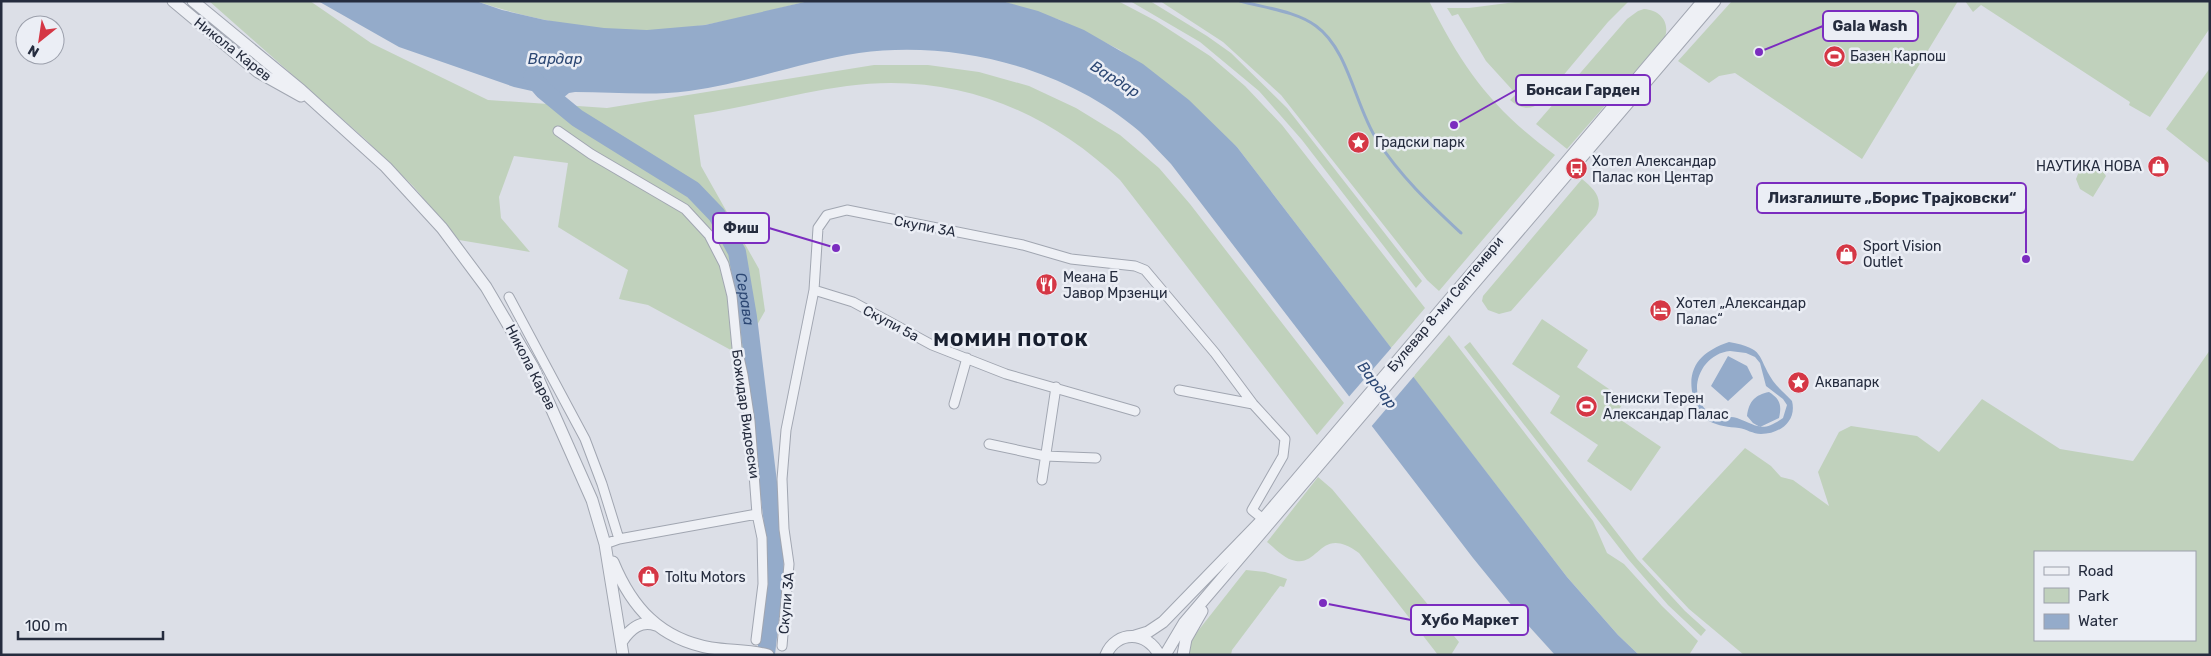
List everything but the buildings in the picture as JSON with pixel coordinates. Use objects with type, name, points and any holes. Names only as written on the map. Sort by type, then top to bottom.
[{"type":"street","name":"Никола Карев","points":[[173,1],[258,72],[296,94],[345,128]]},
{"type":"street","name":"Никола Карев","points":[[193,1],[345,128],[402,182],[465,257],[507,320],[554,411],[592,500],[606,544],[623,655]]},
{"type":"street","name":"Булевар 8-ми Септември","points":[[1587,144],[1703,1]]},
{"type":"street","name":"Булевар 8-ми Септември","points":[[1166,655],[1179,630],[1215,590],[1315,464],[1553,183],[1715,1]]},
{"type":"street","name":"Божидар Видоески","points":[[558,131],[591,154],[685,209],[709,235],[718,249],[727,272],[732,296],[736,348],[743,375],[750,421],[757,514],[764,563],[756,640]]},
{"type":"street","name":"Скупи 3А","points":[[782,646],[789,564],[784,529],[782,456],[800,353],[814,290],[818,228],[827,215],[847,210],[1023,245],[1071,259],[1135,266],[1145,270],[1210,346],[1253,404],[1285,439],[1286,448],[1278,468],[1266,483],[1252,510],[1262,519]]},
{"type":"street","name":"Скупи 5а","points":[[814,290],[853,302],[932,345],[1006,374],[1134,411]]},
{"type":"street","points":[[509,297],[585,438],[619,539]]},
{"type":"street","points":[[954,404],[967,358]]},
{"type":"street","points":[[1042,480],[1056,387]]},
{"type":"street","points":[[1178,390],[1253,404]]},
{"type":"street","points":[[989,444],[1045,456],[1096,458]]},
{"type":"street","name":"Булевар 8-ми Септември","points":[[1106,655],[1116,641],[1148,632],[1163,622],[1234,551],[1315,464]]},
{"type":"street","points":[[660,627],[635,604],[623,585],[606,544],[619,539],[757,514]]},
{"type":"street","points":[[1183,655],[1189,633],[1215,590]]},
{"type":"street","points":[[622,641],[631,630],[643,623],[660,627],[686,640],[704,646],[768,655]]},
{"type":"street","points":[[1135,636],[1149,642],[1159,655]]},
{"type":"green space","points":[[209,1],[310,1],[371,43],[488,100],[607,108],[874,65],[928,65],[979,72],[1029,86],[1076,108],[1120,135],[1159,168],[1190,204],[1344,403],[1317,435],[1120,180],[1091,155],[1060,133],[1028,115],[994,101],[959,91],[923,85],[886,83],[828,89],[694,115],[701,166],[759,269],[765,311],[740,355],[648,305],[619,299],[628,270],[558,227],[568,163],[514,156],[499,197],[501,218],[530,252],[459,240],[413,186],[365,139]]},
{"type":"green space","points":[[476,1],[809,1],[705,25],[676,29],[618,30],[560,23],[503,10]]},
{"type":"green space","points":[[1002,1],[1118,1],[1156,21],[1210,56],[1245,86],[1282,125],[1425,308],[1391,348],[1237,147],[1120,50],[1060,20]]},
{"type":"green space","points":[[1130,1],[1150,1],[1207,36],[1231,53],[1287,108],[1422,281],[1416,288],[1302,140],[1259,91],[1200,42]]},
{"type":"green space","points":[[1160,1],[1429,1],[1455,48],[1482,87],[1514,121],[1555,155],[1439,291],[1427,280],[1281,95],[1223,42]]},
{"type":"green space","points":[[1523,1],[1629,1],[1608,22],[1541,102],[1529,108],[1522,107],[1510,100],[1516,94],[1486,61],[1458,14],[1452,16],[1447,8],[1469,8]]},
{"type":"green space","points":[[1732,1],[1958,1],[1862,159],[1735,73],[1719,76],[1709,83],[1678,61]]},
{"type":"green space","points":[[1965,1],[2210,1],[2210,28],[2150,117],[2129,105],[2130,102],[1981,5],[1973,12]]},
{"type":"green space","points":[[1644,9],[1659,14],[1665,22],[1665,37],[1567,149],[1536,124],[1627,19]]},
{"type":"green space","points":[[2210,68],[2210,164],[2166,129]]},
{"type":"green space","points":[[2089,163],[2099,166],[2106,176],[2093,197],[2080,189],[2076,179],[2080,169]]},
{"type":"green space","points":[[1582,179],[1594,190],[1598,199],[1599,204],[1596,215],[1511,311],[1499,314],[1488,310],[1482,301],[1483,296]]},
{"type":"green space","name":"Тениски Терен Александар Палас","points":[[1542,319],[1588,350],[1577,367],[1625,400],[1615,416],[1661,447],[1631,491],[1587,461],[1598,445],[1550,413],[1560,396],[1512,364]]},
{"type":"green space","points":[[1449,335],[1593,521],[1607,553],[1624,564],[1662,606],[1698,641],[1689,655],[1639,655],[1618,635],[1567,577],[1413,377]]},
{"type":"green space","points":[[1470,342],[1637,559],[1685,611],[1706,630],[1701,636],[1668,605],[1628,559],[1464,347]]},
{"type":"green space","points":[[2210,350],[2210,655],[1744,655],[1689,609],[1642,559],[1745,448],[1771,466],[1781,477],[1793,480],[1829,506],[1818,472],[1839,432],[1851,426],[1917,436],[1939,452],[1982,399],[2060,449],[2133,461]]},
{"type":"green space","points":[[1318,477],[1332,489],[1459,642],[1451,655],[1438,655],[1359,553],[1346,545],[1329,544],[1311,558],[1304,561],[1296,561],[1284,556],[1267,542]]},
{"type":"green space","points":[[1246,570],[1265,572],[1287,579],[1284,587],[1280,586],[1232,650],[1231,655],[1188,655],[1190,641]]},
{"type":"water","name":"Вардар","points":[[318,1],[476,1],[502,10],[545,20],[604,28],[647,30],[705,25],[809,1],[1002,1],[1038,11],[1084,30],[1143,64],[1189,100],[1237,147],[1567,577],[1618,635],[1639,655],[1555,655],[1473,558],[1171,164],[1139,131],[1109,109],[1077,90],[1043,75],[1007,63],[970,55],[896,50],[837,57],[731,83],[689,91],[646,94],[575,92],[569,93],[563,98],[514,87],[399,47]]},
{"type":"water","points":[[1729,342],[1749,347],[1758,354],[1773,381],[1792,401],[1792,415],[1780,429],[1775,432],[1758,434],[1716,424],[1703,416],[1693,396],[1692,377],[1694,369],[1704,355]],"holes":[[[1730,351],[1746,353],[1755,357],[1760,363],[1766,386],[1783,399],[1787,405],[1783,418],[1765,427],[1760,427],[1734,417],[1723,418],[1714,416],[1704,408],[1699,399],[1697,389],[1698,378],[1710,360],[1719,354]]]},
{"type":"water","points":[[1728,356],[1747,366],[1753,378],[1728,401],[1711,386]]},
{"type":"water","points":[[1769,392],[1776,397],[1779,403],[1779,418],[1760,427],[1747,416],[1748,411],[1756,397]]},
{"type":"pier","points":[[1393,346],[1415,375],[1370,428],[1347,399]]},
{"type":"waterway","points":[[1240,1],[1280,10],[1299,17],[1316,26],[1327,36],[1344,64],[1369,126],[1377,140],[1395,166],[1461,233]]},
{"type":"waterway","name":"Серава","points":[[532,77],[543,90],[577,118],[693,190],[717,215],[737,252],[748,317],[774,532],[775,576],[766,654]]},
{"type":"place","name":"Gala Wash","points":[[1759,52]]},
{"type":"place","name":"Базен Карпош","points":[[1834,56]]},
{"type":"place","name":"Бонсаи Гарден","points":[[1454,125]]},
{"type":"place","name":"Градски парк","points":[[1359,142]]},
{"type":"place","name":"НАУТИКА НОВА","points":[[2158,166]]},
{"type":"place","name":"Хотел Александар Палас кон Центар","points":[[1576,169]]},
{"type":"place","name":"Фиш","points":[[836,248]]},
{"type":"place","name":"Sport Vision Outlet","points":[[1847,254]]},
{"type":"place","name":"Лизгалиште „Борис Трајковски“","points":[[2026,259]]},
{"type":"place","name":"Меана Б Јавор Мрзенци","points":[[1047,285]]},
{"type":"place","name":"Хотел „Александар Палас“","points":[[1660,311]]},
{"type":"place","name":"Аквапарк","points":[[1799,382]]},
{"type":"place","name":"Тениски Терен Александар Палас","points":[[1587,406]]},
{"type":"place","name":"Toltu Motors","points":[[649,577]]},
{"type":"place","name":"Хубо Маркет","points":[[1323,603]]},
{"type":"district","name":"МОМИН ПОТОК","points":[[1011,339]]}]
